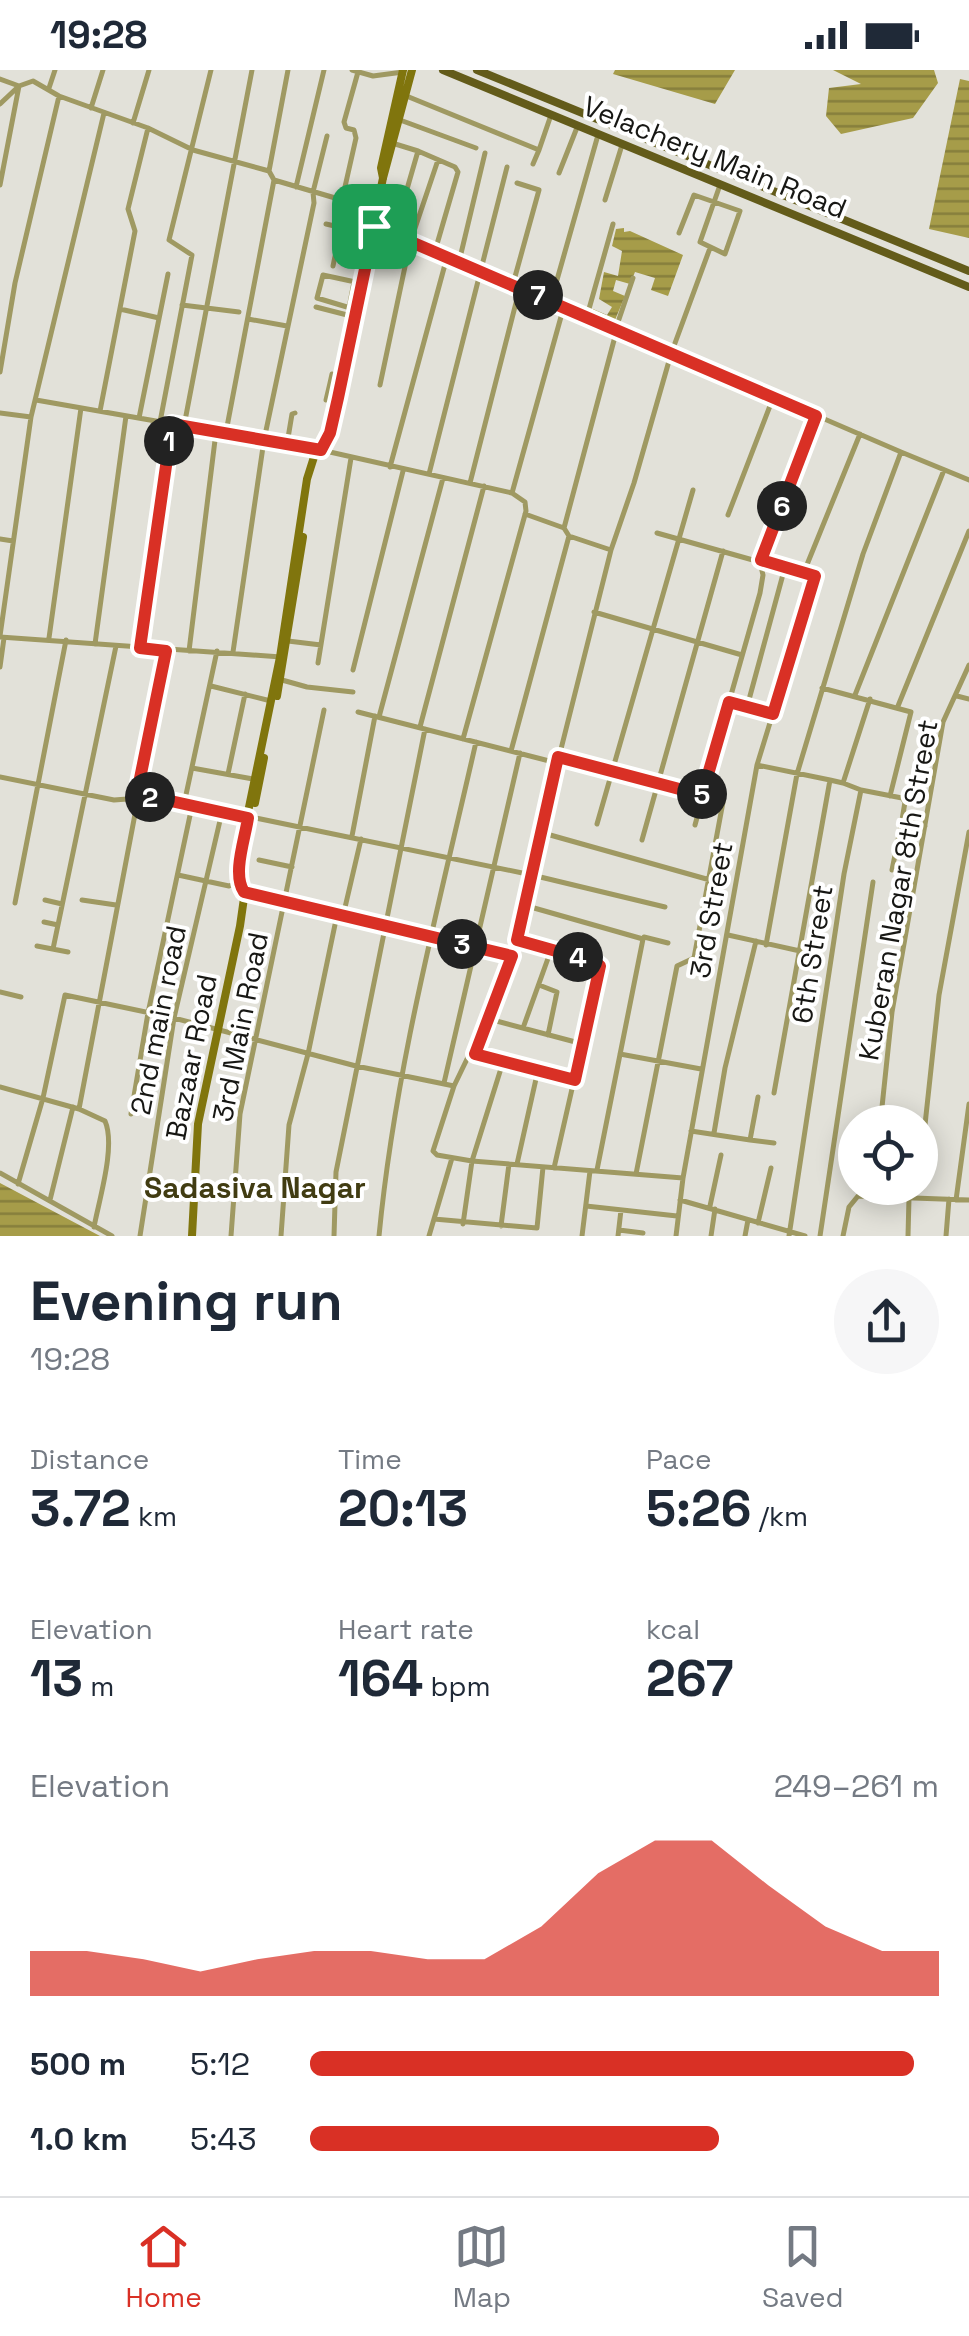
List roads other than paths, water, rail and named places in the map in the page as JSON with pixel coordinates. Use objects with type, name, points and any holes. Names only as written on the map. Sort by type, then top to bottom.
[{"type":"main road","name":"Velachery Main Road","points":[[443,70],[969,287]]},
{"type":"main road","name":"Velachery Main Road","points":[[477,70],[969,271]]},
{"type":"main road","points":[[248,815],[255,804],[282,680],[307,479],[330,433],[358,282],[404,95],[406,71]]},
{"type":"main road","points":[[383,178],[381,168],[406,71]]},
{"type":"main road","points":[[783,210],[789,196]]},
{"type":"main road","points":[[282,658],[319,452]]},
{"type":"main road","name":"Bazaar Road","points":[[189,1236],[198,1124],[242,888],[254,779],[282,658]]},
{"type":"street","points":[[49,88],[54,70]]},
{"type":"street","points":[[91,108],[103,70]]},
{"type":"street","points":[[133,122],[149,70]]},
{"type":"street","points":[[160,422],[192,253],[169,240],[212,70]]},
{"type":"street","points":[[184,426],[252,70]]},
{"type":"street","points":[[268,171],[288,70]]},
{"type":"street","points":[[296,187],[324,70]]},
{"type":"street","points":[[0,104],[28,81],[148,128],[192,150],[268,171],[274,180],[338,199],[344,196],[356,138],[354,130],[346,128],[344,122],[355,71],[373,76],[406,71]]},
{"type":"street","points":[[0,79],[19,86]]},
{"type":"street","points":[[0,185],[19,86]]},
{"type":"street","points":[[404,95],[539,150]]},
{"type":"street","points":[[0,372],[15,283],[59,96]]},
{"type":"street","points":[[0,667],[31,417],[104,113]]},
{"type":"street","points":[[534,164],[551,115]]},
{"type":"street","points":[[397,119],[476,148]]},
{"type":"street","points":[[559,173],[578,124]]},
{"type":"street","points":[[100,412],[135,231],[128,209],[148,128]]},
{"type":"street","points":[[551,301],[599,132]]},
{"type":"street","points":[[233,652],[264,440],[327,136]]},
{"type":"street","points":[[392,142],[458,172],[434,251]]},
{"type":"street","points":[[605,200],[622,142]]},
{"type":"street","points":[[394,234],[418,152]]},
{"type":"street","points":[[459,262],[485,153]]},
{"type":"street","points":[[380,385],[411,241],[438,160]]},
{"type":"street","points":[[429,474],[507,167]]},
{"type":"street","points":[[226,434],[274,180]]},
{"type":"street","points":[[512,284],[539,190],[517,183]]},
{"type":"street","points":[[680,233],[694,195],[715,203],[741,214],[726,253],[700,241],[715,203],[722,186]]},
{"type":"street","points":[[326,224],[394,234],[969,479]]},
{"type":"street","points":[[587,316],[613,224]]},
{"type":"street","points":[[333,266],[341,228]]},
{"type":"street","points":[[475,1054],[527,906],[558,760],[611,550],[670,354],[710,248]]},
{"type":"street","points":[[390,467],[447,256]]},
{"type":"street","points":[[139,418],[168,274]]},
{"type":"street","points":[[354,312],[318,299],[321,277],[358,282]]},
{"type":"street","points":[[564,528],[633,278]]},
{"type":"street","points":[[470,483],[520,288]]},
{"type":"street","points":[[182,305],[238,312]]},
{"type":"street","points":[[317,305],[354,312]]},
{"type":"street","points":[[512,493],[564,306]]},
{"type":"street","points":[[120,310],[160,318]]},
{"type":"street","points":[[248,318],[287,326]]},
{"type":"street","points":[[326,400],[332,374]]},
{"type":"street","points":[[330,383],[341,386]]},
{"type":"street","points":[[728,515],[773,398]]},
{"type":"street","points":[[36,400],[287,444],[429,474],[512,493],[526,504],[463,739]]},
{"type":"street","points":[[49,638],[81,408]]},
{"type":"street","points":[[0,412],[31,417]]},
{"type":"street","points":[[287,444],[292,414],[296,413]]},
{"type":"street","points":[[95,644],[126,416]]},
{"type":"street","points":[[695,826],[760,592],[761,562],[816,416]]},
{"type":"street","points":[[140,648],[172,424]]},
{"type":"street","points":[[189,651],[216,432]]},
{"type":"street","name":"3rd Street","points":[[676,1236],[691,1131],[758,766],[815,576],[804,572],[860,434]]},
{"type":"street","points":[[766,945],[797,774],[862,554],[901,452]]},
{"type":"street","points":[[318,663],[351,458]]},
{"type":"street","points":[[353,670],[403,470]]},
{"type":"street","points":[[855,695],[944,470]]},
{"type":"street","points":[[352,836],[377,716],[444,478]]},
{"type":"street","points":[[334,1236],[336,1172],[422,728],[484,486]]},
{"type":"street","points":[[597,824],[693,490]]},
{"type":"street","points":[[526,514],[564,528],[569,536],[611,550]]},
{"type":"street","points":[[898,706],[969,532]]},
{"type":"street","points":[[657,533],[804,572]]},
{"type":"street","points":[[511,751],[569,536]]},
{"type":"street","points":[[0,539],[14,541]]},
{"type":"street","points":[[642,840],[723,551]]},
{"type":"street","points":[[747,706],[786,567]]},
{"type":"street","points":[[594,612],[742,655]]},
{"type":"street","points":[[2,637],[282,658]]},
{"type":"street","points":[[15,903],[66,640]]},
{"type":"street","points":[[288,640],[320,648]]},
{"type":"street","points":[[53,950],[116,646]]},
{"type":"street","points":[[50,1200],[76,1108],[166,651]]},
{"type":"street","points":[[184,804],[218,651]]},
{"type":"street","name":"Kuberan Nagar 8th Street","points":[[882,1105],[892,1012],[943,722],[969,665]]},
{"type":"street","points":[[282,680],[353,692]]},
{"type":"street","points":[[211,686],[270,701]]},
{"type":"street","points":[[822,688],[898,706],[911,714],[890,796]]},
{"type":"street","points":[[228,774],[246,694]]},
{"type":"street","points":[[957,696],[969,699]]},
{"type":"street","points":[[843,783],[870,698]]},
{"type":"street","points":[[729,702],[773,714]]},
{"type":"street","name":"3rd Main Road","points":[[232,1236],[240,1114],[324,710]]},
{"type":"street","points":[[358,712],[722,800],[694,958],[677,966],[636,1174]]},
{"type":"street","points":[[379,1236],[383,1186],[402,1076],[476,742]]},
{"type":"street","points":[[444,1084],[520,753]]},
{"type":"street","points":[[758,766],[904,799],[892,870]]},
{"type":"street","points":[[192,768],[254,779]]},
{"type":"street","points":[[0,777],[126,801],[143,796],[248,815],[665,907]]},
{"type":"street","points":[[774,1093],[830,780]]},
{"type":"street","name":"6th Street","points":[[789,1234],[844,874],[862,790]]},
{"type":"street","points":[[131,1114],[192,806]]},
{"type":"street","name":"2nd main road","points":[[140,1236],[174,1018],[222,812]]},
{"type":"street","points":[[902,820],[924,826]]},
{"type":"street","points":[[927,1105],[939,995],[969,832]]},
{"type":"street","points":[[543,833],[710,880]]},
{"type":"street","points":[[281,1236],[289,1125],[361,838]]},
{"type":"street","points":[[259,860],[292,868]]},
{"type":"street","points":[[178,875],[512,956]]},
{"type":"street","points":[[820,1236],[874,882]]},
{"type":"street","points":[[45,900],[62,904]]},
{"type":"street","points":[[82,900],[116,905]]},
{"type":"street","points":[[527,906],[668,943]]},
{"type":"street","points":[[44,922],[58,925]]},
{"type":"street","points":[[728,934],[800,952]]},
{"type":"street","points":[[582,1236],[641,936]]},
{"type":"street","points":[[517,940],[600,966],[554,1168]]},
{"type":"street","points":[[714,1134],[725,1068],[756,941]]},
{"type":"street","points":[[36,946],[68,952]]},
{"type":"street","points":[[524,1028],[551,950]]},
{"type":"street","points":[[538,985],[557,992],[548,1035]]},
{"type":"street","points":[[0,992],[21,997]]},
{"type":"street","points":[[18,1184],[43,1098],[66,995],[454,1086]]},
{"type":"street","points":[[489,1019],[583,1044]]},
{"type":"street","points":[[575,1080],[475,1054],[468,1057],[454,1086],[433,1151],[472,1161],[683,1178]]},
{"type":"street","points":[[620,1054],[702,1069]]},
{"type":"street","points":[[463,1224],[472,1161],[503,1062]]},
{"type":"street","points":[[501,1226],[538,1070]]},
{"type":"street","points":[[0,1089],[76,1108],[105,1121],[107,1156],[94,1227]]},
{"type":"street","points":[[750,1140],[758,1096]]},
{"type":"street","points":[[946,1236],[969,1104]]},
{"type":"street","points":[[691,1131],[774,1144]]},
{"type":"street","points":[[711,1236],[721,1156]]},
{"type":"street","points":[[429,1236],[452,1158]]},
{"type":"street","points":[[434,1219],[537,1228],[543,1167]]},
{"type":"street","points":[[758,1222],[771,1168]]},
{"type":"street","points":[[0,1173],[112,1236]]},
{"type":"street","points":[[938,1199],[969,1200]]},
{"type":"street","points":[[680,1200],[805,1236]]},
{"type":"street","points":[[842,1236],[850,1205]]},
{"type":"street","points":[[908,1236],[912,1205]]},
{"type":"street","points":[[586,1206],[678,1216]]},
{"type":"street","points":[[621,1210],[618,1233],[643,1233]]},
{"type":"street","points":[[745,1236],[748,1220]]},
{"type":"district","name":"Sadasiva Nagar","points":[[255,1187]]}]
